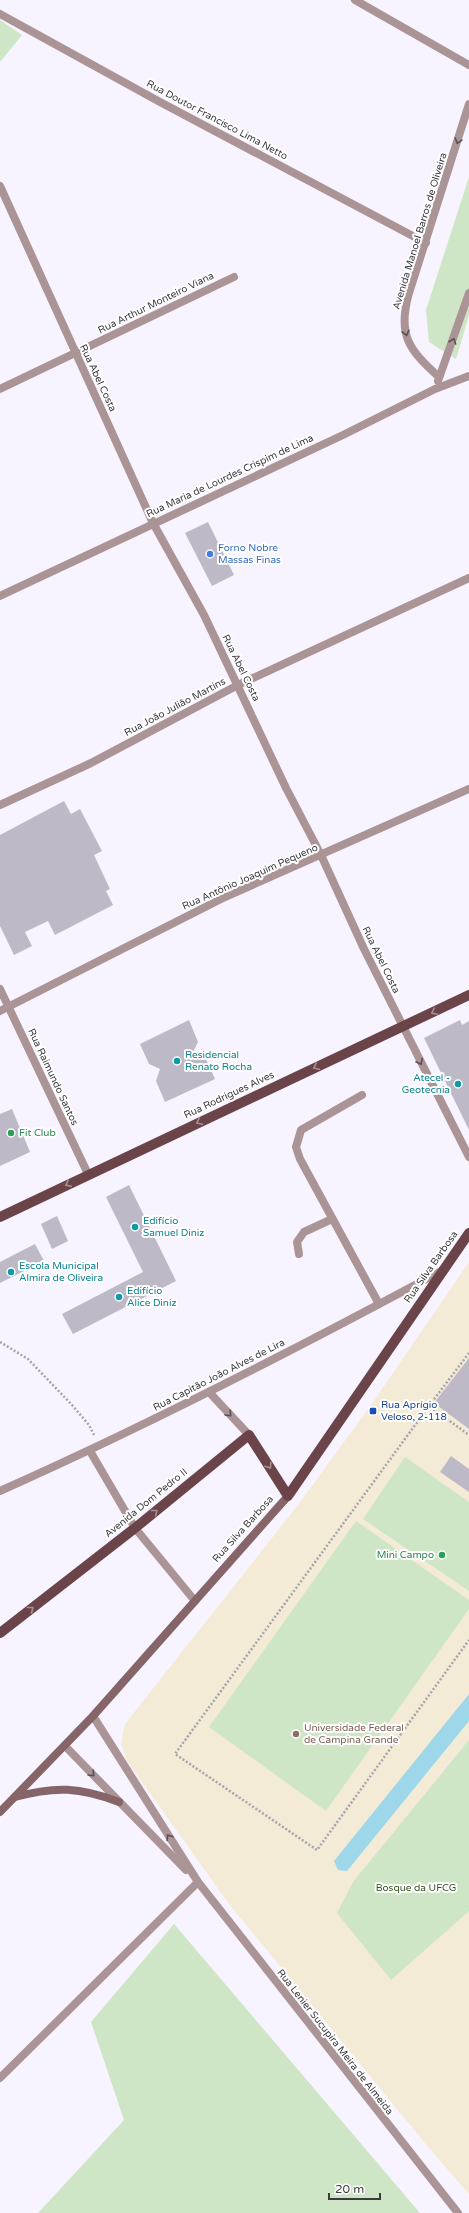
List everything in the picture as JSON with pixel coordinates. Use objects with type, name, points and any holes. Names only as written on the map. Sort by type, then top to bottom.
[{"type":"main road","name":"Rua Rodrigues Alves","points":[[0,1216],[469,995]]},
{"type":"main road","name":"Rua Silva Barbosa","points":[[0,1812],[93,1716],[288,1496],[469,1233]]},
{"type":"main road","points":[[249,1435],[288,1496]]},
{"type":"main road","name":"Avenida Dom Pedro II","points":[[0,1633],[135,1528],[249,1435]]},
{"type":"main road","points":[[14,1798],[40,1790],[67,1788],[94,1792],[119,1802]]},
{"type":"street","points":[[355,0],[469,65]]},
{"type":"street","name":"Rua Doutor Francisco Lima Netto","points":[[0,14],[160,102],[426,243]]},
{"type":"street","name":"Avenida Manoel Barros de Oliveira","points":[[439,377],[414,354],[406,337],[403,322],[409,293],[469,104]]},
{"type":"street","name":"Rua Abel Costa","points":[[0,186],[154,523],[204,615],[286,788],[321,855],[402,1027],[469,1157]]},
{"type":"street","name":"Rua Arthur Monteiro Viana","points":[[0,389],[234,277]]},
{"type":"street","points":[[435,389],[469,293]]},
{"type":"street","name":"Rua Maria de Lourdes Crispim de Lima","points":[[0,596],[343,435],[435,389],[469,376]]},
{"type":"street","name":"Rua João Julião Martins","points":[[0,805],[91,763],[238,685],[469,578]]},
{"type":"street","name":"Rua Antônio Joaquim Pequeno","points":[[0,1011],[225,897],[469,789]]},
{"type":"street","name":"Rua Raimundo Santos","points":[[0,989],[88,1174]]},
{"type":"street","points":[[362,1095],[301,1130],[296,1147],[300,1159],[379,1304]]},
{"type":"street","points":[[299,1254],[297,1242],[304,1232],[332,1219]]},
{"type":"street","name":"Rua Capitão João Alves de Lira","points":[[0,1491],[90,1451],[209,1392],[443,1270]]},
{"type":"street","points":[[209,1392],[249,1435]]},
{"type":"street","points":[[90,1451],[135,1528],[195,1601]]},
{"type":"street","name":"Rua Lenier Sucupira Meira de Almeida","points":[[93,1716],[198,1882],[458,2213]]},
{"type":"street","name":"Rua Lenier Sucupira Meira de Almeida","points":[[65,1746],[198,1882]]},
{"type":"street","points":[[0,2078],[198,1882]]},
{"type":"path","points":[[0,1342],[28,1358],[89,1425],[94,1436],[90,1451]]},
{"type":"path","points":[[469,1353],[175,1754],[317,1850],[469,1640]]},
{"type":"path","points":[[429,1406],[469,1435]]},
{"type":"shaded area","name":"Universidade Federal de Campina Grande","points":[[469,1262],[469,2194],[429,2148],[229,1904],[127,1761],[121,1743],[125,1724],[298,1505],[371,1405]]},
{"type":"green space","points":[[0,20],[22,35],[0,62]]},
{"type":"green space","points":[[469,177],[469,315],[456,359],[429,342],[426,310]]},
{"type":"green space","name":"Mini Campo","points":[[405,1457],[469,1502],[469,1591],[363,1519]]},
{"type":"green space","points":[[356,1521],[469,1600],[469,1609],[326,1811],[209,1727]]},
{"type":"green space","name":"Bosque da UFCG","points":[[469,1740],[469,1911],[391,1980],[337,1913],[353,1882]]},
{"type":"green space","points":[[174,1924],[420,2213],[38,2213],[124,2120],[91,2022]]},
{"type":"water","points":[[469,1694],[469,1721],[347,1871],[338,1870],[334,1861]]},
{"type":"building","name":"Forno Nobre Massas Finas","points":[[208,522],[234,575],[212,586],[185,533]]},
{"type":"building","points":[[64,801],[71,814],[80,809],[102,851],[94,855],[110,889],[106,891],[113,905],[55,935],[48,921],[25,932],[32,946],[14,955],[0,926],[0,835]]},
{"type":"building","name":"Residencial Renato Rocha","points":[[189,1020],[198,1042],[193,1052],[205,1057],[215,1079],[165,1102],[156,1081],[160,1069],[149,1064],[140,1044]]},
{"type":"building","name":"Atecel - Geotecnia","points":[[460,1020],[462,1025],[469,1021],[469,1130],[424,1038]]},
{"type":"building","name":"Fit Club","points":[[12,1109],[30,1152],[0,1166],[0,1114]]},
{"type":"building","points":[[129,1185],[176,1281],[73,1334],[62,1314],[143,1272],[106,1197]]},
{"type":"building","points":[[57,1216],[68,1241],[52,1249],[41,1224]]},
{"type":"building","name":"Escola Municipal Almira de Oliveira","points":[[35,1244],[44,1261],[0,1283],[0,1262]]},
{"type":"building","points":[[469,1358],[469,1429],[434,1403]]},
{"type":"building","points":[[451,1456],[469,1469],[469,1492],[440,1472]]},
{"type":"place","name":"Forno Nobre Massas Finas","points":[[210,554]]},
{"type":"place","name":"Residencial Renato Rocha","points":[[177,1061]]},
{"type":"place","name":"Atecel - Geotecnia","points":[[458,1084]]},
{"type":"place","name":"Fit Club","points":[[11,1133]]},
{"type":"place","name":"Edifício Samuel Diniz","points":[[135,1227]]},
{"type":"place","name":"Escola Municipal Almira de Oliveira","points":[[11,1272]]},
{"type":"place","name":"Edifício Alice Diniz","points":[[119,1297]]},
{"type":"place","name":"Rua Aprígio Veloso, 2-118","points":[[373,1411]]},
{"type":"place","name":"Mini Campo","points":[[442,1555]]},
{"type":"place","name":"Universidade Federal de Campina Grande","points":[[296,1734]]}]
